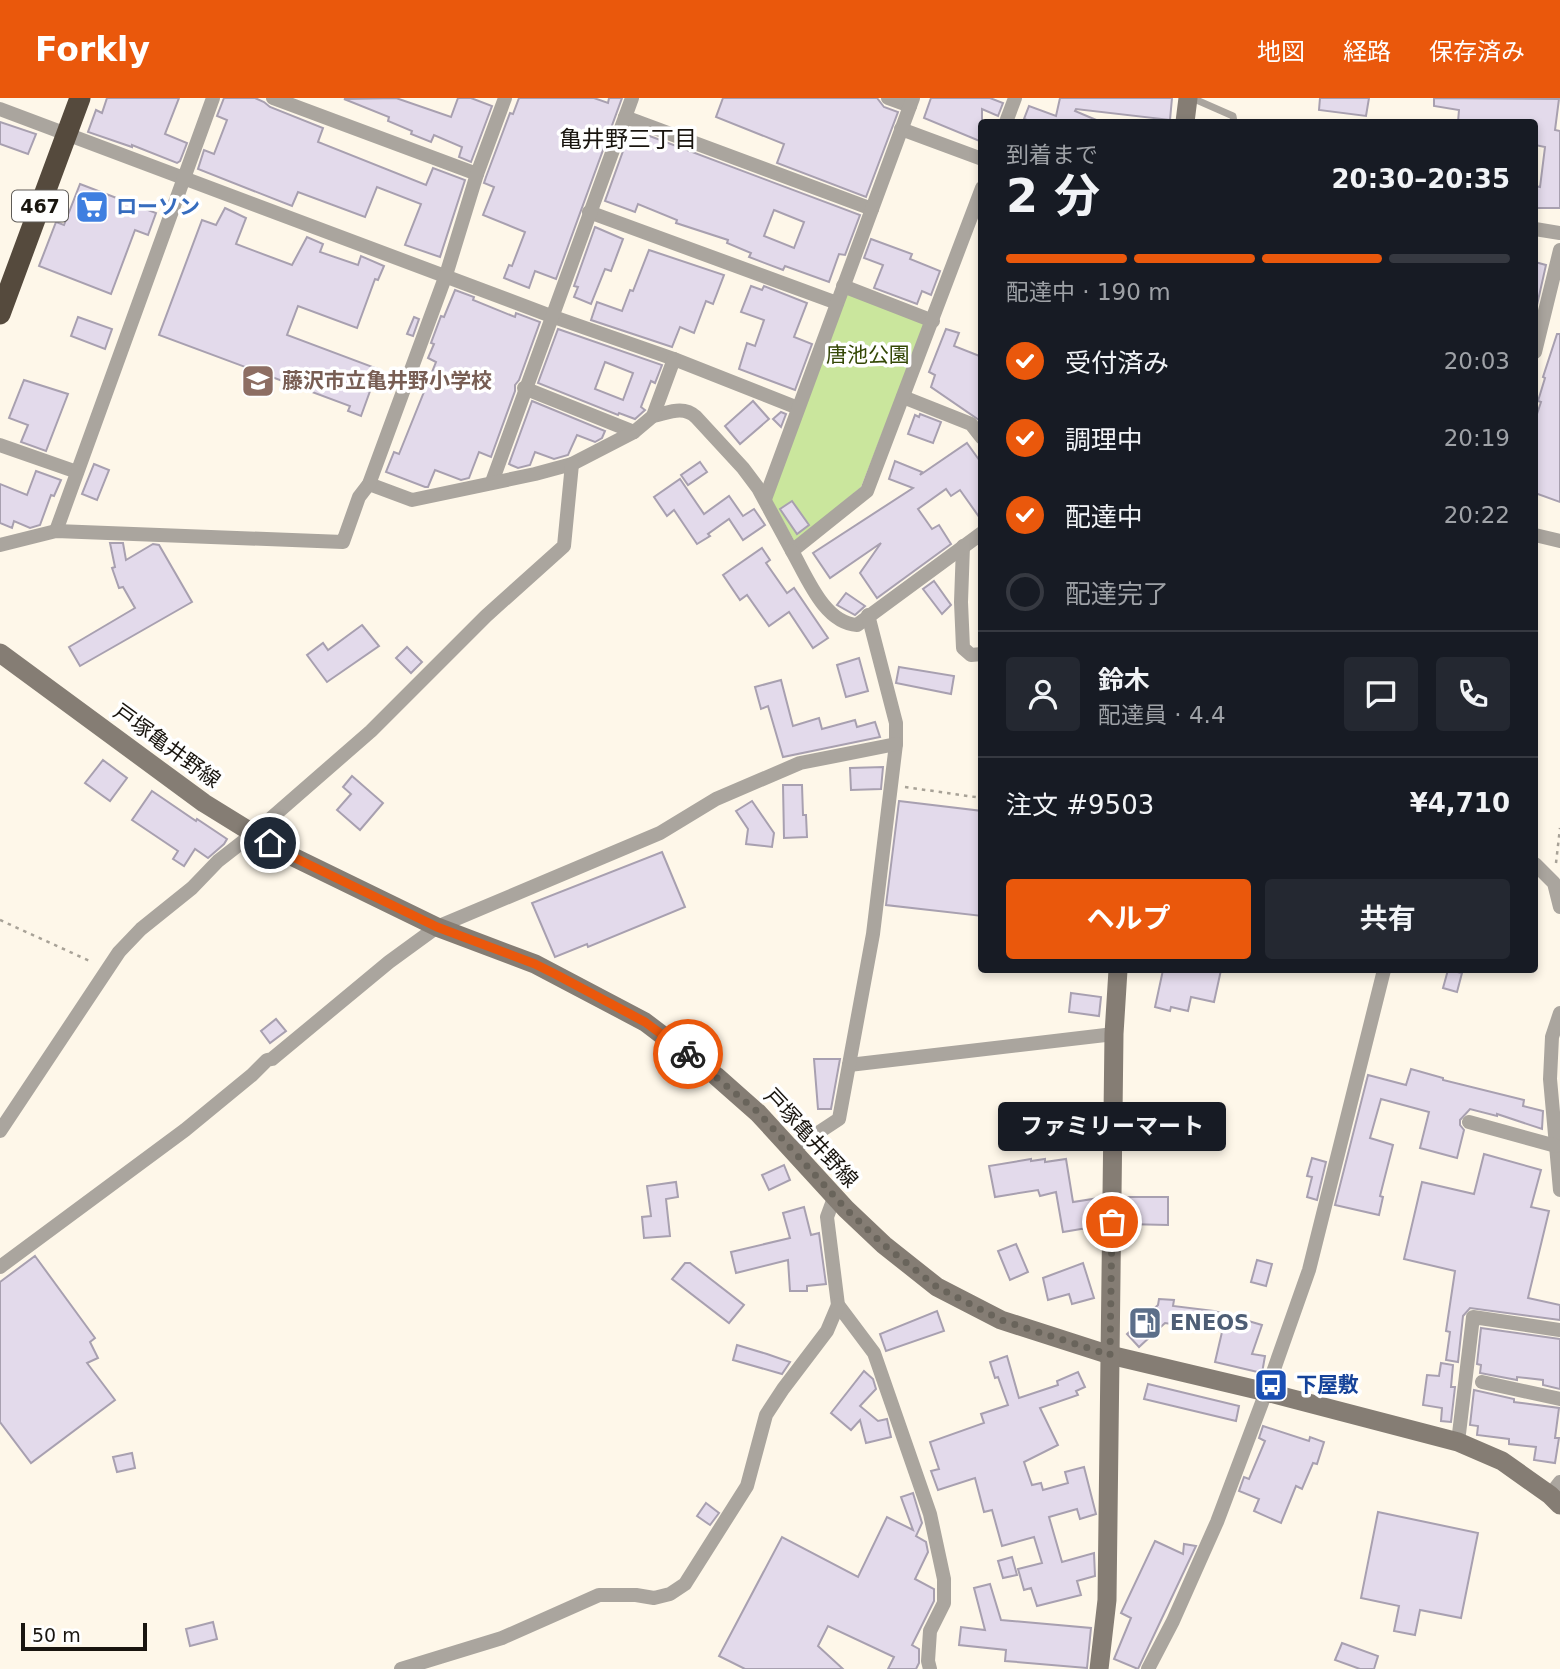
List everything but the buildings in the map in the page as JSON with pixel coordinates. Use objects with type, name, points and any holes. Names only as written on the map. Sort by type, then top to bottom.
[{"type":"highway","name":"467","points":[[0,314],[80,98]]},
{"type":"main road","points":[[1186,119],[1190,98]]},
{"type":"main road","name":"戸塚亀井野線","points":[[0,653],[204,803],[285,853],[437,927],[535,964],[645,1022],[758,1112],[834,1198],[884,1245],[937,1287],[1001,1320],[1110,1355],[1458,1442],[1502,1461],[1557,1494]]},
{"type":"main road","points":[[1099,1669],[1107,1600],[1114,1034],[1118,973]]},
{"type":"street","points":[[55,531],[213,98]]},
{"type":"street","points":[[273,98],[477,174]]},
{"type":"street","points":[[0,545],[55,531],[343,542],[359,497],[369,484],[446,275],[477,174],[505,98]]},
{"type":"street","points":[[492,482],[524,388],[632,98]]},
{"type":"street","points":[[765,499],[911,102],[888,98]]},
{"type":"street","points":[[1007,119],[1015,98]]},
{"type":"street","points":[[0,109],[551,316],[674,359],[798,408]]},
{"type":"street","points":[[625,117],[872,209]]},
{"type":"street","points":[[901,129],[978,158]]},
{"type":"street","points":[[792,551],[867,491],[978,199]]},
{"type":"street","points":[[589,212],[837,303]]},
{"type":"street","points":[[1538,229],[1560,233]]},
{"type":"street","points":[[1538,340],[1560,250]]},
{"type":"street","points":[[843,286],[933,321]]},
{"type":"street","points":[[653,416],[674,359]]},
{"type":"street","points":[[524,388],[634,432]]},
{"type":"street","points":[[903,397],[971,424],[978,433]]},
{"type":"street","points":[[369,484],[412,500],[535,474],[572,464],[634,432],[653,416],[682,409],[690,411],[743,468],[765,499],[792,551],[828,610],[846,624],[858,625],[978,536]]},
{"type":"street","points":[[0,445],[77,472]]},
{"type":"street","points":[[0,1131],[119,952],[141,929],[192,888],[218,860],[254,833],[371,731],[486,616],[564,546],[572,464]]},
{"type":"street","points":[[1538,536],[1560,541]]},
{"type":"street","points":[[963,546],[963,648],[971,654],[978,654]]},
{"type":"street","points":[[792,1150],[839,1119],[873,934],[896,744],[896,723],[868,615]]},
{"type":"street","points":[[0,1267],[186,1130],[252,1075],[267,1059],[272,1059],[389,962],[437,927],[660,833],[716,799],[800,763],[896,744]]},
{"type":"street","points":[[1538,867],[1554,883],[1560,907]]},
{"type":"street","points":[[1148,1669],[1173,1621],[1217,1522],[1309,1270],[1383,973]]},
{"type":"street","points":[[1560,1013],[1552,1037],[1550,1079],[1560,1190]]},
{"type":"street","points":[[849,1065],[1114,1034]]},
{"type":"street","points":[[1469,1122],[1556,1146]]},
{"type":"street","points":[[834,1198],[827,1217],[838,1305],[874,1353],[930,1514],[944,1579],[944,1603],[930,1631],[930,1669]]},
{"type":"street","points":[[401,1669],[502,1638],[599,1595],[654,1598],[670,1594],[685,1584],[747,1486],[766,1415],[783,1388],[827,1331],[838,1305]]},
{"type":"street","points":[[1458,1442],[1473,1317],[1560,1330]]},
{"type":"street","points":[[1482,1382],[1560,1399]]},
{"type":"lane","points":[[1190,98],[1233,116],[1234,119]]},
{"type":"path","points":[[891,785],[978,797]]},
{"type":"path","points":[[1554,883],[1560,828]]},
{"type":"path","points":[[0,920],[81,956],[106,972]]},
{"type":"green space","name":"唐池公園","points":[[847,294],[925,323],[861,487],[795,542],[771,499]]},
{"type":"way so far","points":[[688,1054],[758,1112],[834,1198],[884,1245],[937,1287],[1001,1320],[1110,1355],[1112,1222]]},
{"type":"place","name":"ローソン","points":[[92,207]]},
{"type":"place","name":"藤沢市立亀井野小学校","points":[[258,381]]},
{"type":"place","name":"ファミリーマート","points":[[1112,1222]]},
{"type":"place","name":"ENEOS","points":[[1145,1323]]},
{"type":"place","name":"下屋敷","points":[[1271,1385]]},
{"type":"district","name":"亀井野三丁目","points":[[628,139]]},
{"type":"route","points":[[270,843],[285,853],[437,927],[535,964],[579,986],[645,1022],[688,1054]]}]
